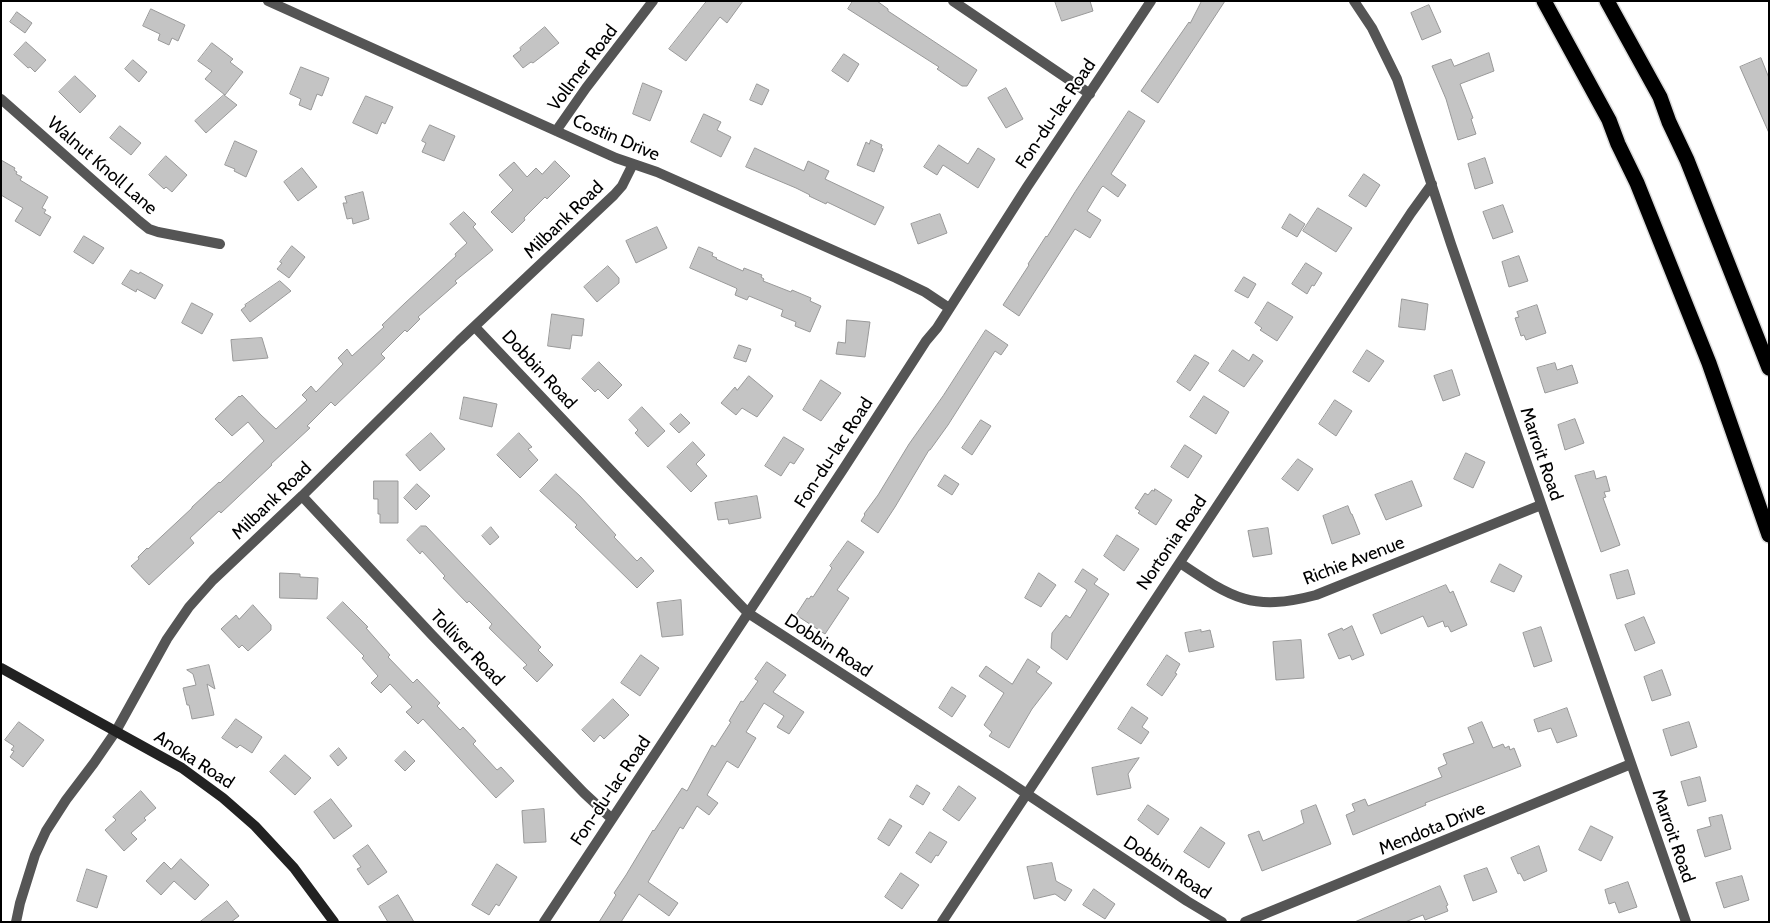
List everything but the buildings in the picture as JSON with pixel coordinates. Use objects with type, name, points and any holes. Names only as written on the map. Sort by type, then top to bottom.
[{"type":"highway","points":[[1544,1],[1609,120],[1618,144],[1637,183],[1709,364],[1769,536]]},
{"type":"highway","points":[[1608,1],[1660,97],[1669,122],[1687,160],[1769,368]]},
{"type":"street","name":"Costin Drive","points":[[268,1],[556,131],[657,172],[896,278],[925,292],[949,308]]},
{"type":"street","name":"Vollmer Road","points":[[556,131],[586,88],[654,1]]},
{"type":"street","points":[[953,1],[1090,94]]},
{"type":"street","name":"Fon-du-lac Road","points":[[544,922],[1151,1]]},
{"type":"street","name":"Marroit Road","points":[[1354,1],[1372,28],[1397,79],[1451,244],[1686,922]]},
{"type":"street","name":"Walnut Knoll Lane","points":[[1,99],[149,229],[220,244]]},
{"type":"street","name":"Milbank Road","points":[[16,922],[35,855],[46,831],[66,800],[116,732],[167,638],[189,607],[213,580],[302,496],[456,344],[614,195],[622,186],[634,164]]},
{"type":"street","name":"Nortonia Road","points":[[942,922],[1432,184]]},
{"type":"street","name":"Dobbin Road","points":[[475,326],[748,613],[1026,794],[1187,902],[1222,922]]},
{"type":"street","name":"Tolliver Road","points":[[302,496],[439,642],[584,793],[612,819]]},
{"type":"street","name":"Richie Avenue","points":[[1180,563],[1215,586],[1237,597],[1260,602],[1278,603],[1316,595],[1541,505]]},
{"type":"street","name":"Anoka Road","points":[[1,668],[182,768],[224,798],[255,826],[294,868],[334,922]]},
{"type":"street","name":"Mendota Drive","points":[[1245,922],[1631,764]]}]
